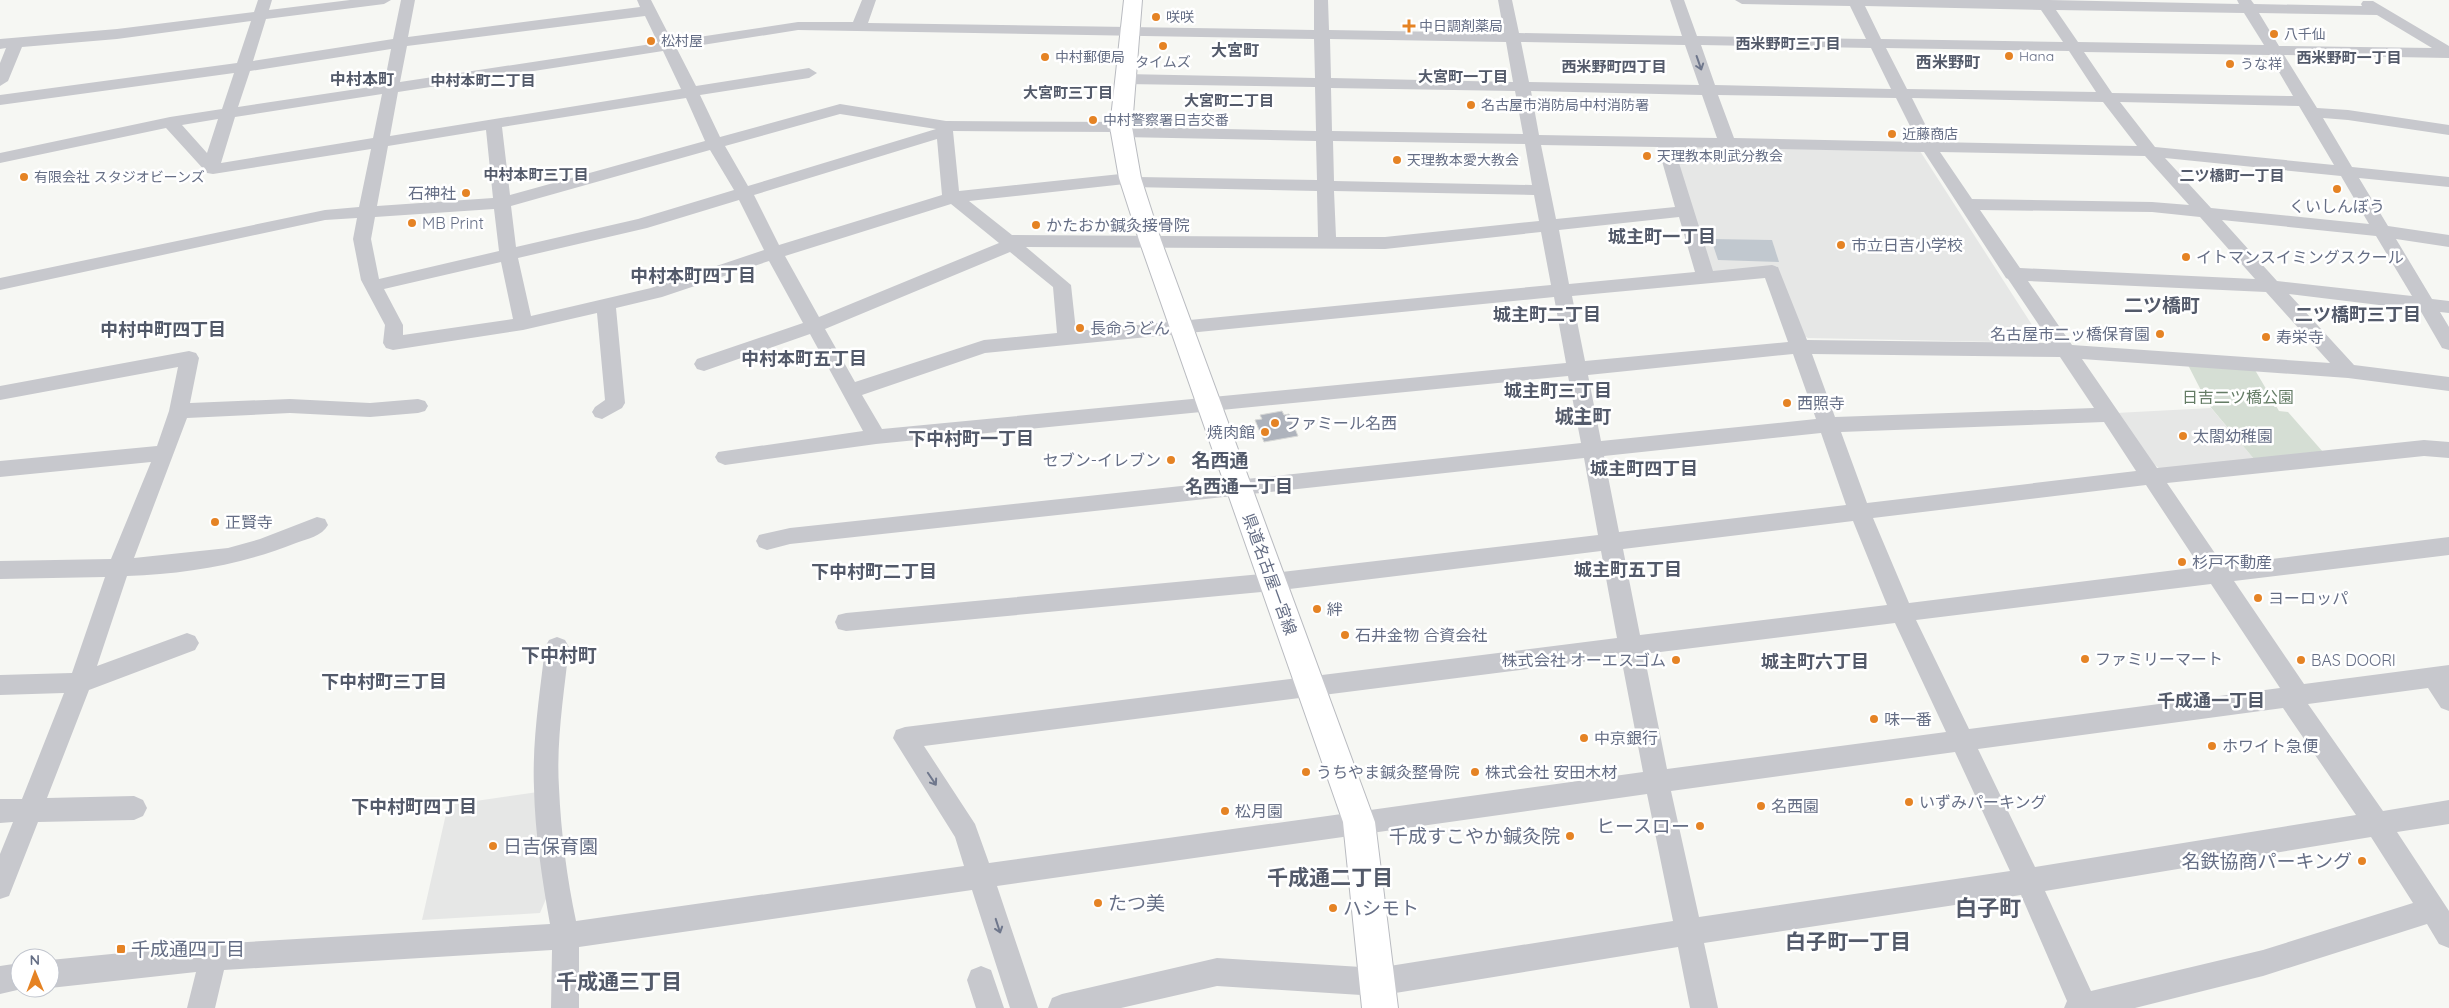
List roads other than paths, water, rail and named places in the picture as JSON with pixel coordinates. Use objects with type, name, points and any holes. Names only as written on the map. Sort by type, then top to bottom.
[{"type":"main road","name":"県道名古屋一宮線","points":[[1133,0],[1122,130],[1131,180],[1150,240],[1359,822],[1378,995]]},
{"type":"street","points":[[211,167],[265,0]]},
{"type":"street","points":[[0,44],[117,34],[384,0]]},
{"type":"street","points":[[408,0],[369,213],[362,239],[373,286],[394,325],[393,343],[523,324],[661,292],[774,253],[954,197],[1131,180],[1540,190]]},
{"type":"street","points":[[860,26],[869,0]]},
{"type":"street","points":[[1321,0],[1327,243]]},
{"type":"street","points":[[1505,0],[1540,190],[1632,646],[1657,782],[1704,1008]]},
{"type":"street","points":[[1677,0],[1726,142]]},
{"type":"street","points":[[1742,0],[2247,5],[2381,12]]},
{"type":"street","points":[[2362,0],[2446,48]]},
{"type":"street","points":[[1854,1],[1928,146],[2012,274],[2218,576],[2294,697],[2449,935]]},
{"type":"street","points":[[2044,3],[2108,98],[2150,151],[2348,371]]},
{"type":"street","points":[[0,100],[139,82],[565,19],[646,5],[692,92],[715,144],[744,193],[774,253],[876,436]]},
{"type":"street","points":[[2247,5],[2449,343]]},
{"type":"street","points":[[0,158],[170,122],[798,26],[1322,33],[2274,51],[2446,48]]},
{"type":"street","points":[[0,81],[16,43]]},
{"type":"street","points":[[170,122],[213,169],[809,73]]},
{"type":"street","points":[[1125,79],[2108,98],[2308,107],[2449,130]]},
{"type":"street","points":[[0,284],[325,215],[501,203],[840,109],[945,129],[1122,130],[2150,151],[2449,182]]},
{"type":"street","points":[[494,124],[508,255],[523,324]]},
{"type":"street","points":[[373,286],[641,224],[945,129]]},
{"type":"street","points":[[945,129],[951,195],[1062,285],[1067,338]]},
{"type":"street","points":[[1664,141],[1706,278]]},
{"type":"street","points":[[1966,204],[2152,207],[2382,230],[2449,241]]},
{"type":"street","points":[[704,364],[814,326],[1011,243],[1150,240],[1384,243],[1685,212]]},
{"type":"street","points":[[852,391],[984,347],[1181,326],[1772,271],[1860,513],[1902,614],[2028,881],[2082,1008],[2263,963],[2432,910]]},
{"type":"street","points":[[2012,274],[2271,286],[2449,307]]},
{"type":"street","points":[[602,412],[615,403],[606,305]]},
{"type":"street","points":[[725,457],[876,436],[1800,347],[2066,352],[2348,371],[2449,384]]},
{"type":"street","points":[[0,393],[189,358],[179,411],[165,453],[119,568],[80,683],[0,887]]},
{"type":"street","points":[[179,411],[290,406],[370,410],[418,406]]},
{"type":"street","points":[[767,541],[790,536],[1239,486],[1827,425],[2108,415]]},
{"type":"street","points":[[846,622],[1273,582],[2150,477],[2424,448],[2449,450]]},
{"type":"street","points":[[0,469],[165,453]]},
{"type":"street","points":[[0,570],[119,568],[218,559],[297,535],[317,525]]},
{"type":"street","points":[[1024,1008],[966,832],[905,738],[1310,685],[2218,576],[2449,546]]},
{"type":"street","points":[[0,685],[80,683],[187,643]]},
{"type":"street","points":[[557,647],[549,724],[546,787],[556,886],[566,936],[565,1008]]},
{"type":"street","points":[[60,973],[214,957],[566,936],[1359,822],[2442,676],[2449,701]]},
{"type":"street","points":[[0,811],[134,808]]},
{"type":"street","points":[[1062,1008],[1217,972],[1378,995],[1688,932],[2028,881],[2449,812]]},
{"type":"street","points":[[201,1008],[214,957]]},
{"type":"street","points":[[981,980],[990,1008]]},
{"type":"place","name":"咲咲","points":[[1156,17]]},
{"type":"place","name":"中日調剤薬局","points":[[1409,26]]},
{"type":"place","name":"八千仙","points":[[2274,34]]},
{"type":"place","name":"松村屋","points":[[651,41]]},
{"type":"place","name":"タイムズ","points":[[1163,46]]},
{"type":"place","name":"Hana","points":[[2009,56]]},
{"type":"place","name":"中村郵便局","points":[[1045,57]]},
{"type":"place","name":"うな祥","points":[[2230,64]]},
{"type":"place","name":"名古屋市消防局中村消防署","points":[[1471,105]]},
{"type":"place","name":"中村警察署日吉交番","points":[[1093,120]]},
{"type":"place","name":"近藤商店","points":[[1892,134]]},
{"type":"place","name":"天理教本則武分教会","points":[[1647,156]]},
{"type":"place","name":"天理教本愛大教会","points":[[1397,160]]},
{"type":"place","name":"有限会社 スタジオビーンズ","points":[[24,177]]},
{"type":"place","name":"くいしんぼう","points":[[2337,189]]},
{"type":"place","name":"石神社","points":[[466,193]]},
{"type":"place","name":"MB Print","points":[[412,223]]},
{"type":"place","name":"かたおか鍼灸接骨院","points":[[1036,225]]},
{"type":"place","name":"市立日吉小学校","points":[[1841,245]]},
{"type":"place","name":"イトマンスイミングスクール","points":[[2186,257]]},
{"type":"place","name":"長命うどん","points":[[1080,328]]},
{"type":"place","name":"名古屋市二ッ橋保育園","points":[[2160,334]]},
{"type":"place","name":"寿栄寺","points":[[2266,337]]},
{"type":"place","name":"西照寺","points":[[1787,403]]},
{"type":"place","name":"ファミール名西","points":[[1275,423]]},
{"type":"place","name":"焼肉館","points":[[1265,432]]},
{"type":"place","name":"太閤幼稚園","points":[[2183,436]]},
{"type":"place","name":"セブン-イレブン","points":[[1171,460]]},
{"type":"place","name":"正賢寺","points":[[215,522]]},
{"type":"place","name":"杉戸不動産","points":[[2182,562]]},
{"type":"place","name":"ヨーロッパ","points":[[2258,598]]},
{"type":"place","name":"絆","points":[[1317,609]]},
{"type":"place","name":"石井金物 合資会社","points":[[1345,635]]},
{"type":"place","name":"ファミリーマート","points":[[2085,659]]},
{"type":"place","name":"株式会社 オーエスゴム","points":[[1676,660]]},
{"type":"place","name":"BAS DOORI","points":[[2301,660]]},
{"type":"place","name":"味一番","points":[[1874,719]]},
{"type":"place","name":"中京銀行","points":[[1584,738]]},
{"type":"place","name":"ホワイト急便","points":[[2212,746]]},
{"type":"place","name":"うちやま鍼灸整骨院","points":[[1306,772]]},
{"type":"place","name":"株式会社 安田木材","points":[[1475,772]]},
{"type":"place","name":"いずみパーキング","points":[[1909,802]]},
{"type":"place","name":"名西園","points":[[1761,806]]},
{"type":"place","name":"松月園","points":[[1225,811]]},
{"type":"place","name":"ヒースロー","points":[[1700,826]]},
{"type":"place","name":"千成すこやか鍼灸院","points":[[1570,836]]},
{"type":"place","name":"日吉保育園","points":[[493,846]]},
{"type":"place","name":"名鉄協商パーキング","points":[[2362,861]]},
{"type":"place","name":"たつ美","points":[[1098,903]]},
{"type":"place","name":"ハシモト","points":[[1333,908]]},
{"type":"place","name":"千成通四丁目","points":[[121,949]]},
{"type":"district","name":"西米野町三丁目","points":[[1788,44]]},
{"type":"district","name":"大宮町","points":[[1235,50]]},
{"type":"district","name":"西米野町一丁目","points":[[2349,58]]},
{"type":"district","name":"西米野町","points":[[1948,62]]},
{"type":"district","name":"西米野町四丁目","points":[[1614,67]]},
{"type":"district","name":"大宮町一丁目","points":[[1463,77]]},
{"type":"district","name":"中村本町","points":[[362,79]]},
{"type":"district","name":"中村本町二丁目","points":[[483,81]]},
{"type":"district","name":"大宮町三丁目","points":[[1068,93]]},
{"type":"district","name":"大宮町二丁目","points":[[1229,101]]},
{"type":"district","name":"中村本町三丁目","points":[[536,175]]},
{"type":"district","name":"二ツ橋町一丁目","points":[[2232,176]]},
{"type":"district","name":"城主町一丁目","points":[[1662,237]]},
{"type":"district","name":"中村本町四丁目","points":[[693,276]]},
{"type":"district","name":"二ツ橋町","points":[[2162,305]]},
{"type":"district","name":"城主町二丁目","points":[[1547,315]]},
{"type":"district","name":"二ツ橋町三丁目","points":[[2358,315]]},
{"type":"district","name":"中村中町四丁目","points":[[163,330]]},
{"type":"district","name":"中村本町五丁目","points":[[804,359]]},
{"type":"district","name":"城主町三丁目","points":[[1558,391]]},
{"type":"district","name":"城主町","points":[[1583,416]]},
{"type":"district","name":"下中村町一丁目","points":[[971,439]]},
{"type":"district","name":"名西通","points":[[1220,460]]},
{"type":"district","name":"城主町四丁目","points":[[1644,469]]},
{"type":"district","name":"名西通一丁目","points":[[1239,487]]},
{"type":"district","name":"城主町五丁目","points":[[1628,570]]},
{"type":"district","name":"下中村町二丁目","points":[[874,572]]},
{"type":"district","name":"下中村町","points":[[559,655]]},
{"type":"district","name":"城主町六丁目","points":[[1815,662]]},
{"type":"district","name":"下中村町三丁目","points":[[384,682]]},
{"type":"district","name":"千成通一丁目","points":[[2211,701]]},
{"type":"district","name":"下中村町四丁目","points":[[414,807]]},
{"type":"district","name":"千成通二丁目","points":[[1330,878]]},
{"type":"district","name":"白子町","points":[[1988,908]]},
{"type":"district","name":"白子町一丁目","points":[[1848,942]]},
{"type":"district","name":"千成通三丁目","points":[[619,982]]},
{"type":"park label","name":"日吉二ツ橋公園","points":[[2238,397]]}]
